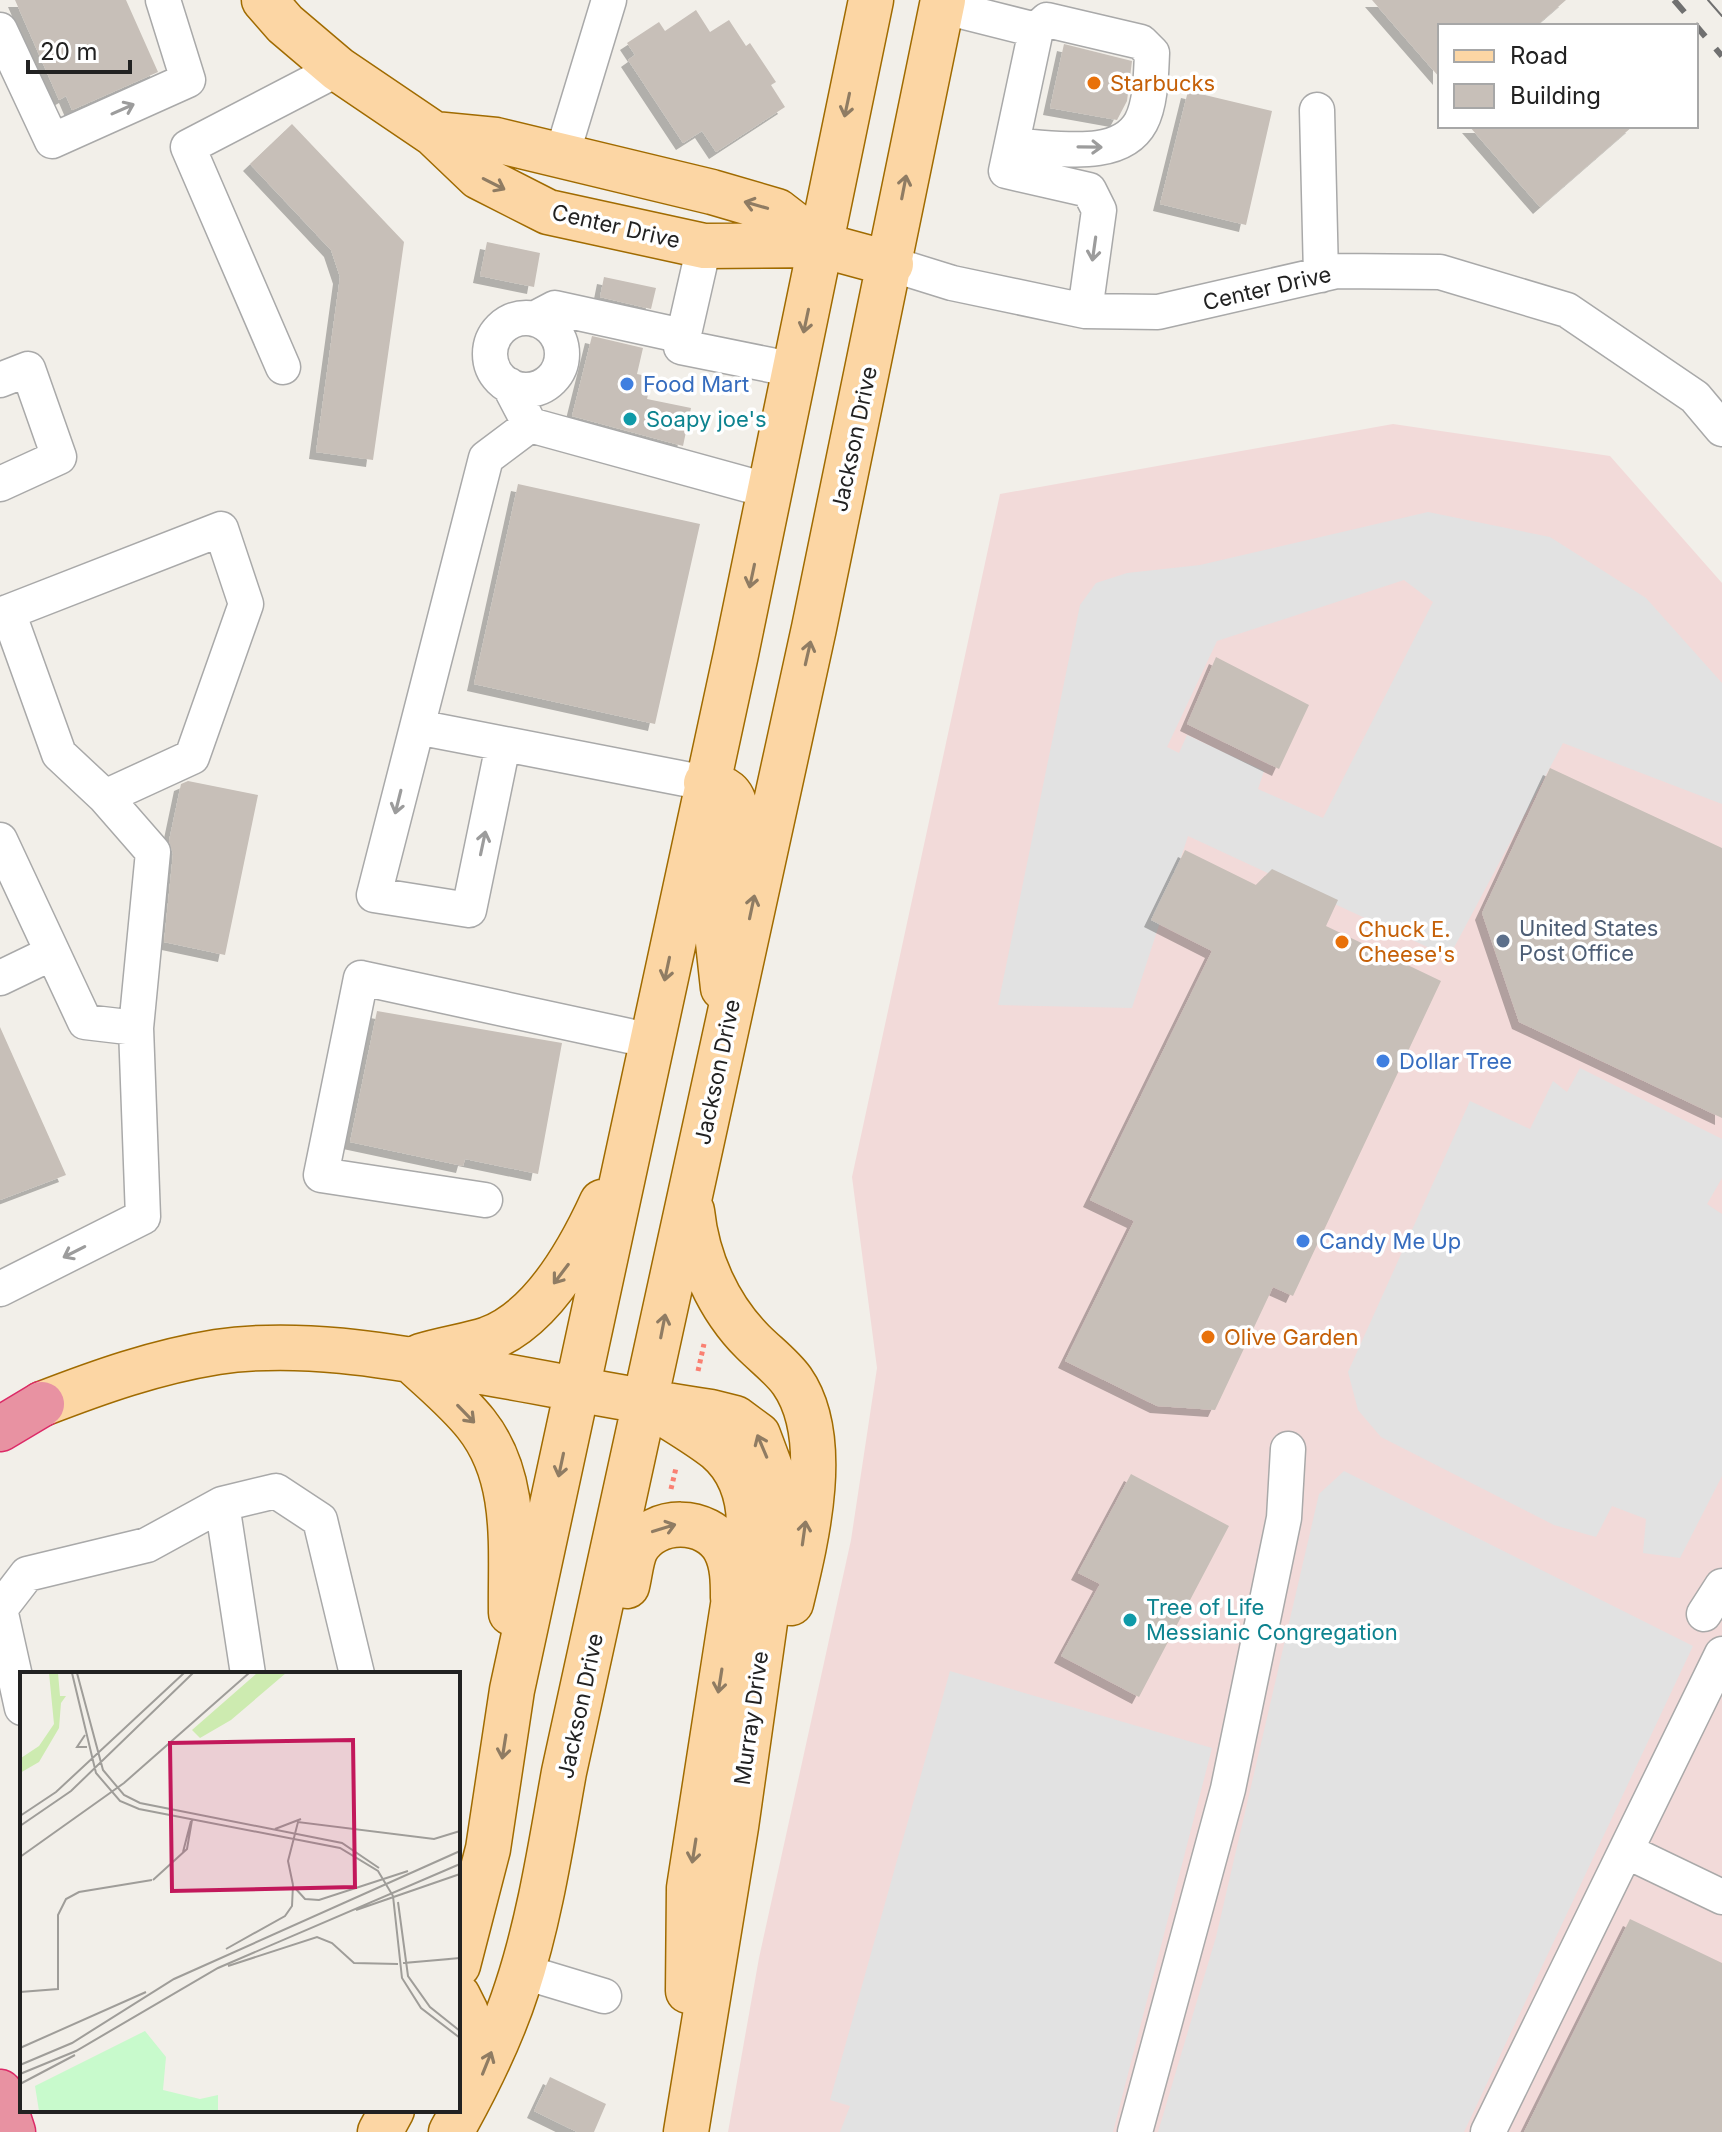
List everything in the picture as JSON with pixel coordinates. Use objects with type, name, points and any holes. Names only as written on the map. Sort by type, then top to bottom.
[{"type":"highway","points":[[0,1429],[21,1407]]},
{"type":"highway","points":[[0,2092],[13,2132]]},
{"type":"main road","name":"Center Drive","points":[[264,0],[285,24],[338,69],[434,134],[479,177],[548,212],[704,246],[821,245],[891,264]]},
{"type":"main road","points":[[460,1957],[488,1849],[512,1690],[821,245],[861,2]]},
{"type":"main road","name":"Jackson Drive","points":[[451,2132],[478,2083],[521,1971],[543,1889],[564,1772],[648,1402],[891,264],[942,3]]},
{"type":"main road","name":"Center Drive","points":[[434,134],[496,140],[712,192],[777,211],[821,245]]},
{"type":"main road","points":[[706,783],[727,790],[734,796],[736,811],[716,924],[728,1023]]},
{"type":"main road","points":[[410,1359],[490,1338],[549,1291],[580,1249],[634,1130]]},
{"type":"main road","points":[[690,1195],[695,1241],[707,1273],[750,1340],[792,1382],[807,1413],[812,1440],[812,1483],[799,1571],[736,1827]]},
{"type":"main road","name":"Murray Drive","points":[[21,1407],[114,1376],[219,1352],[322,1350],[410,1359],[735,1418],[758,1435],[773,1475],[771,1580],[736,1827],[687,2125]]},
{"type":"main road","points":[[410,1359],[476,1424],[494,1452],[505,1479],[510,1515],[512,1690]]},
{"type":"main road","name":"Murray Drive","points":[[648,1402],[718,1451],[733,1469],[742,1491],[750,1528],[748,1565],[733,1605],[689,1888],[687,2125]]},
{"type":"main road","points":[[564,1772],[597,1726],[636,1550],[649,1533],[681,1523],[708,1532],[724,1545],[730,1558],[733,1605]]},
{"type":"main road","points":[[460,2000],[466,2012],[460,2038]]},
{"type":"main road","points":[[380,2132],[391,2112]]},
{"type":"main road","points":[[418,2132],[427,2112]]},
{"type":"street","points":[[0,30],[52,141],[188,80],[168,16],[143,0]]},
{"type":"street","points":[[561,158],[609,0]]},
{"type":"street","points":[[942,3],[1036,30]]},
{"type":"street","points":[[1012,146],[1108,148],[1124,142],[1142,121],[1150,87],[1152,53],[1141,42],[1047,20],[1036,30],[1006,171],[1089,190],[1099,210],[1085,311]]},
{"type":"street","points":[[283,367],[188,147],[338,69]]},
{"type":"street","points":[[1317,110],[1321,275]]},
{"type":"street","points":[[704,246],[681,347],[795,370]]},
{"type":"street","name":"Center Drive","points":[[891,264],[952,283],[1085,311],[1158,312],[1337,271],[1440,272],[1567,310],[1695,397],[1722,429]]},
{"type":"street","points":[[534,319],[555,308],[683,336]]},
{"type":"street","points":[[509,385],[534,389],[555,375],[561,363],[557,335],[534,319],[520,318],[506,324],[496,334],[490,348],[491,363],[509,385],[530,425],[770,491]]},
{"type":"street","points":[[0,380],[28,369],[59,457],[0,484]]},
{"type":"street","points":[[503,745],[469,910],[374,895],[486,458],[530,425]]},
{"type":"street","points":[[0,1289],[143,1217],[136,1028],[153,852],[105,797],[59,754],[4,614],[221,529],[246,604],[192,757],[105,797]]},
{"type":"street","points":[[417,727],[706,783]]},
{"type":"street","points":[[0,840],[85,1022],[136,1028]]},
{"type":"street","points":[[0,978],[52,953]]},
{"type":"street","points":[[485,1200],[321,1175],[361,978],[652,1041]]},
{"type":"street","points":[[1135,2132],[1228,1789],[1284,1518],[1288,1449]]},
{"type":"street","points":[[20,1699],[0,1609],[27,1574],[147,1545],[222,1504],[276,1491],[320,1520],[357,1672]]},
{"type":"street","points":[[222,1504],[248,1672]]},
{"type":"street","points":[[1488,2132],[1722,1654]]},
{"type":"street","points":[[1626,1851],[1722,1897]]},
{"type":"street","points":[[521,1971],[604,1996]]},
{"type":"path","points":[[669,1498],[677,1463]]},
{"type":"shaded area","points":[[1393,424],[1610,456],[1722,583],[1722,2132],[728,2132],[759,1958],[851,1540],[877,1368],[852,1177],[1000,494]]},
{"type":"shaded area","points":[[1428,512],[1550,537],[1646,598],[1722,683],[1722,804],[1563,743],[1449,957],[1188,836],[1132,1008],[998,1005],[1080,605],[1096,583],[1127,573],[1200,565]],"holes":[[[1404,580],[1433,602],[1323,818],[1258,789],[1264,771],[1187,735],[1179,753],[1167,747],[1217,641]]]},
{"type":"shaded area","points":[[1580,1068],[1722,1139],[1722,1178],[1707,1204],[1722,1214],[1722,1476],[1680,1558],[1643,1553],[1646,1519],[1612,1506],[1596,1537],[1554,1525],[1381,1437],[1358,1410],[1348,1372],[1470,1101],[1530,1129],[1553,1081],[1567,1092]]},
{"type":"shaded area","points":[[1344,1471],[1693,1646],[1464,2132],[1158,2132],[1216,1937],[1319,1494]]},
{"type":"shaded area","points":[[950,1671],[1212,1748],[1113,2132],[840,2132],[850,2106],[830,2100]]},
{"type":"building","points":[[15,0],[126,0],[158,72],[72,110],[66,96],[59,100]]},
{"type":"building","points":[[1372,0],[1566,0],[1538,24],[1438,24],[1438,76]]},
{"type":"building","points":[[696,10],[710,32],[729,20],[746,46],[750,43],[776,82],[771,85],[785,107],[716,152],[702,131],[683,143],[628,60],[635,55],[627,43],[659,22],[665,31]]},
{"type":"building","name":"Starbucks","points":[[1064,44],[1132,61],[1127,101],[1117,120],[1050,108]]},
{"type":"building","points":[[1188,91],[1272,111],[1246,225],[1160,204]]},
{"type":"building","points":[[292,124],[404,242],[373,460],[316,452],[340,277],[331,250],[250,164]]},
{"type":"building","points":[[1471,128],[1631,128],[1540,207]]},
{"type":"building","points":[[487,242],[540,253],[534,287],[480,276]]},
{"type":"building","points":[[604,277],[656,288],[651,309],[600,297]]},
{"type":"building","points":[[592,336],[643,348],[637,374],[652,377],[647,399],[691,408],[683,446],[572,416]]},
{"type":"building","points":[[518,484],[700,524],[655,724],[474,684]]},
{"type":"building","points":[[1216,657],[1309,705],[1279,769],[1187,724]]},
{"type":"building","points":[[1550,768],[1722,848],[1722,1118],[1519,1022],[1482,913]]},
{"type":"building","points":[[188,781],[258,795],[225,955],[164,942],[173,854],[169,841],[181,784]]},
{"type":"building","points":[[1185,850],[1256,885],[1272,869],[1338,900],[1326,926],[1441,981],[1293,1296],[1273,1287],[1215,1410],[1157,1406],[1065,1361],[1134,1221],[1090,1200],[1212,951],[1151,920]]},
{"type":"building","points":[[377,1011],[562,1043],[538,1174],[465,1159],[463,1166],[350,1142]]},
{"type":"building","points":[[0,1027],[66,1175],[0,1200]]},
{"type":"building","name":"Tree of Life Messianic Congregation","points":[[1131,1474],[1229,1526],[1139,1697],[1061,1656],[1100,1584],[1078,1573]]},
{"type":"building","points":[[1630,1919],[1722,1963],[1722,2132],[1524,2132]]},
{"type":"building","points":[[550,2077],[606,2104],[594,2132],[577,2132],[534,2111]]},
{"type":"tram line","points":[[1708,0],[1722,16]]},
{"type":"railway","points":[[1674,0],[1695,24]]},
{"type":"railway","points":[[1698,28],[1722,56]]},
{"type":"place","name":"Starbucks","points":[[1094,83]]},
{"type":"place","name":"Food Mart","points":[[627,384]]},
{"type":"place","name":"Soapy joe's","points":[[630,419]]},
{"type":"place","name":"United States Post Office","points":[[1503,941]]},
{"type":"place","name":"Chuck E. Cheese's","points":[[1342,942]]},
{"type":"place","name":"Dollar Tree","points":[[1383,1061]]},
{"type":"place","name":"Candy Me Up","points":[[1303,1241]]},
{"type":"place","name":"Olive Garden","points":[[1208,1337]]},
{"type":"place","name":"Tree of Life Messianic Congregation","points":[[1130,1620]]}]
